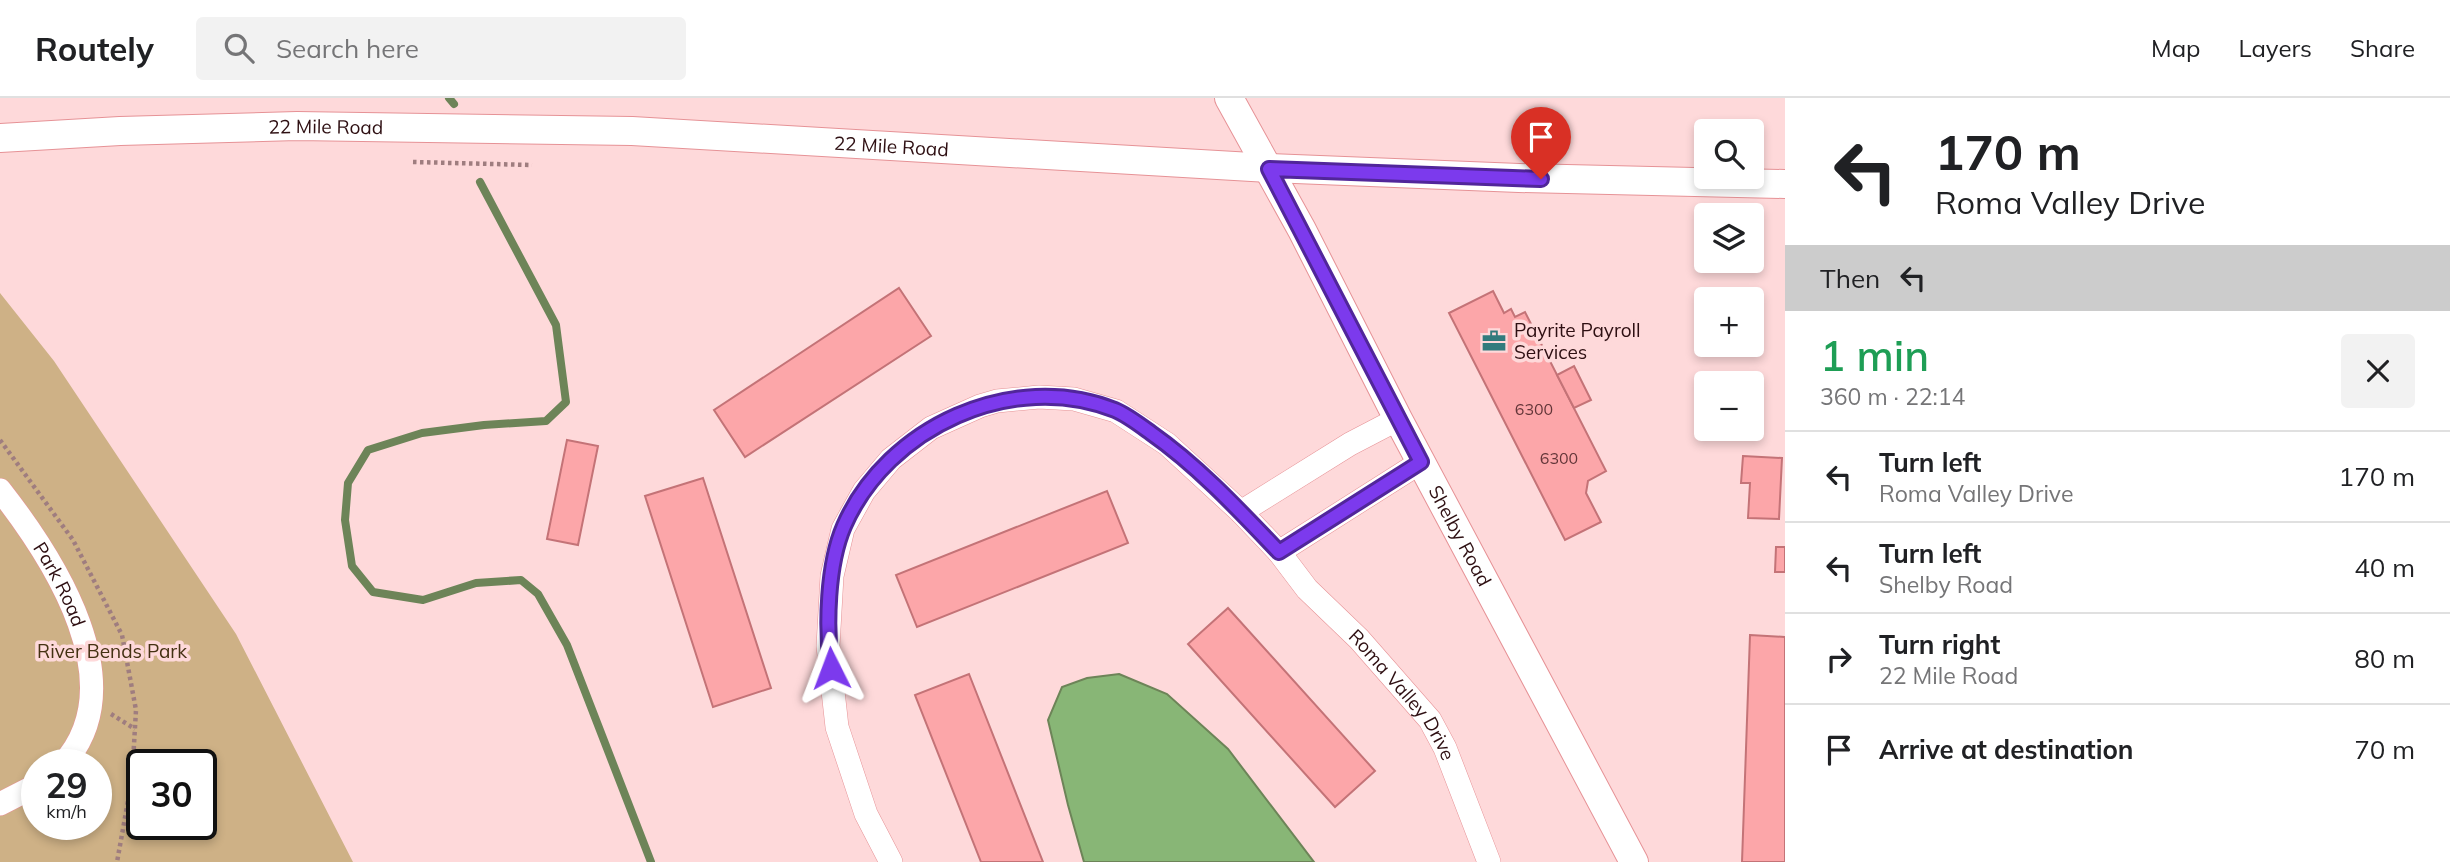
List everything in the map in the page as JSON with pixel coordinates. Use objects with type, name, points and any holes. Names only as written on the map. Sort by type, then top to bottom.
[{"type":"street","name":"Shelby Road","points":[[1229,98],[1634,862]]},
{"type":"street","name":"22 Mile Road","points":[[0,138],[120,131],[297,126],[606,130],[1269,169],[1785,184]]},
{"type":"street","name":"Roma Valley Drive","points":[[891,862],[866,814],[838,727],[828,646],[832,576],[843,529],[864,491],[891,459],[931,428],[980,405],[1039,397],[1074,399],[1116,411],[1167,444],[1241,512],[1279,552],[1307,589],[1359,639],[1430,720],[1445,748],[1489,862]]},
{"type":"street","points":[[1241,512],[1350,444],[1398,419]]},
{"type":"street","points":[[1279,552],[1421,462]]},
{"type":"street","name":"Park Road","points":[[0,490],[54,569],[67,594],[86,647],[92,681],[88,722],[72,749]]},
{"type":"street","points":[[0,804],[21,793]]},
{"type":"path","points":[[413,162],[532,165]]},
{"type":"green space","name":"River Bends Park","points":[[0,293],[54,361],[236,634],[353,862],[0,862]]},
{"type":"shaded area","points":[[1119,674],[1167,694],[1228,749],[1314,862],[1084,862],[1048,720],[1062,687],[1087,678]]},
{"type":"building","points":[[899,288],[931,336],[745,457],[714,410]]},
{"type":"building","points":[[1493,291],[1504,313],[1511,309],[1515,317],[1525,312],[1606,471],[1588,481],[1586,493],[1601,522],[1565,540],[1449,313]]},
{"type":"building","points":[[1574,366],[1591,400],[1574,408],[1557,375]]},
{"type":"building","points":[[567,440],[598,446],[578,545],[547,539]]},
{"type":"building","points":[[1743,456],[1782,458],[1779,519],[1748,518],[1750,483],[1741,483]]},
{"type":"building","points":[[703,478],[771,688],[713,707],[645,496]]},
{"type":"building","points":[[1107,491],[1128,543],[917,627],[896,575]]},
{"type":"building","points":[[1776,547],[1785,547],[1785,572],[1775,572]]},
{"type":"building","points":[[1228,608],[1375,771],[1335,807],[1188,644]]},
{"type":"building","points":[[1750,635],[1785,637],[1785,862],[1742,862]]},
{"type":"building","points":[[969,674],[1043,862],[981,862],[915,695]]},
{"type":"waterway","points":[[449,98],[454,104]]},
{"type":"waterway","points":[[480,182],[556,325],[566,402],[546,421],[422,433],[368,450],[348,483],[345,520],[352,566],[373,592],[423,600],[476,583],[521,580],[538,594],[567,645],[651,862]]},
{"type":"place","name":"Payrite Payroll Services","points":[[1494,341]]},
{"type":"route","points":[[831,668],[828,646],[832,576],[843,529],[851,511],[891,459],[931,428],[980,405],[1039,397],[1074,399],[1116,411],[1167,444],[1241,512],[1279,552],[1421,462],[1269,169],[1541,179]]}]
